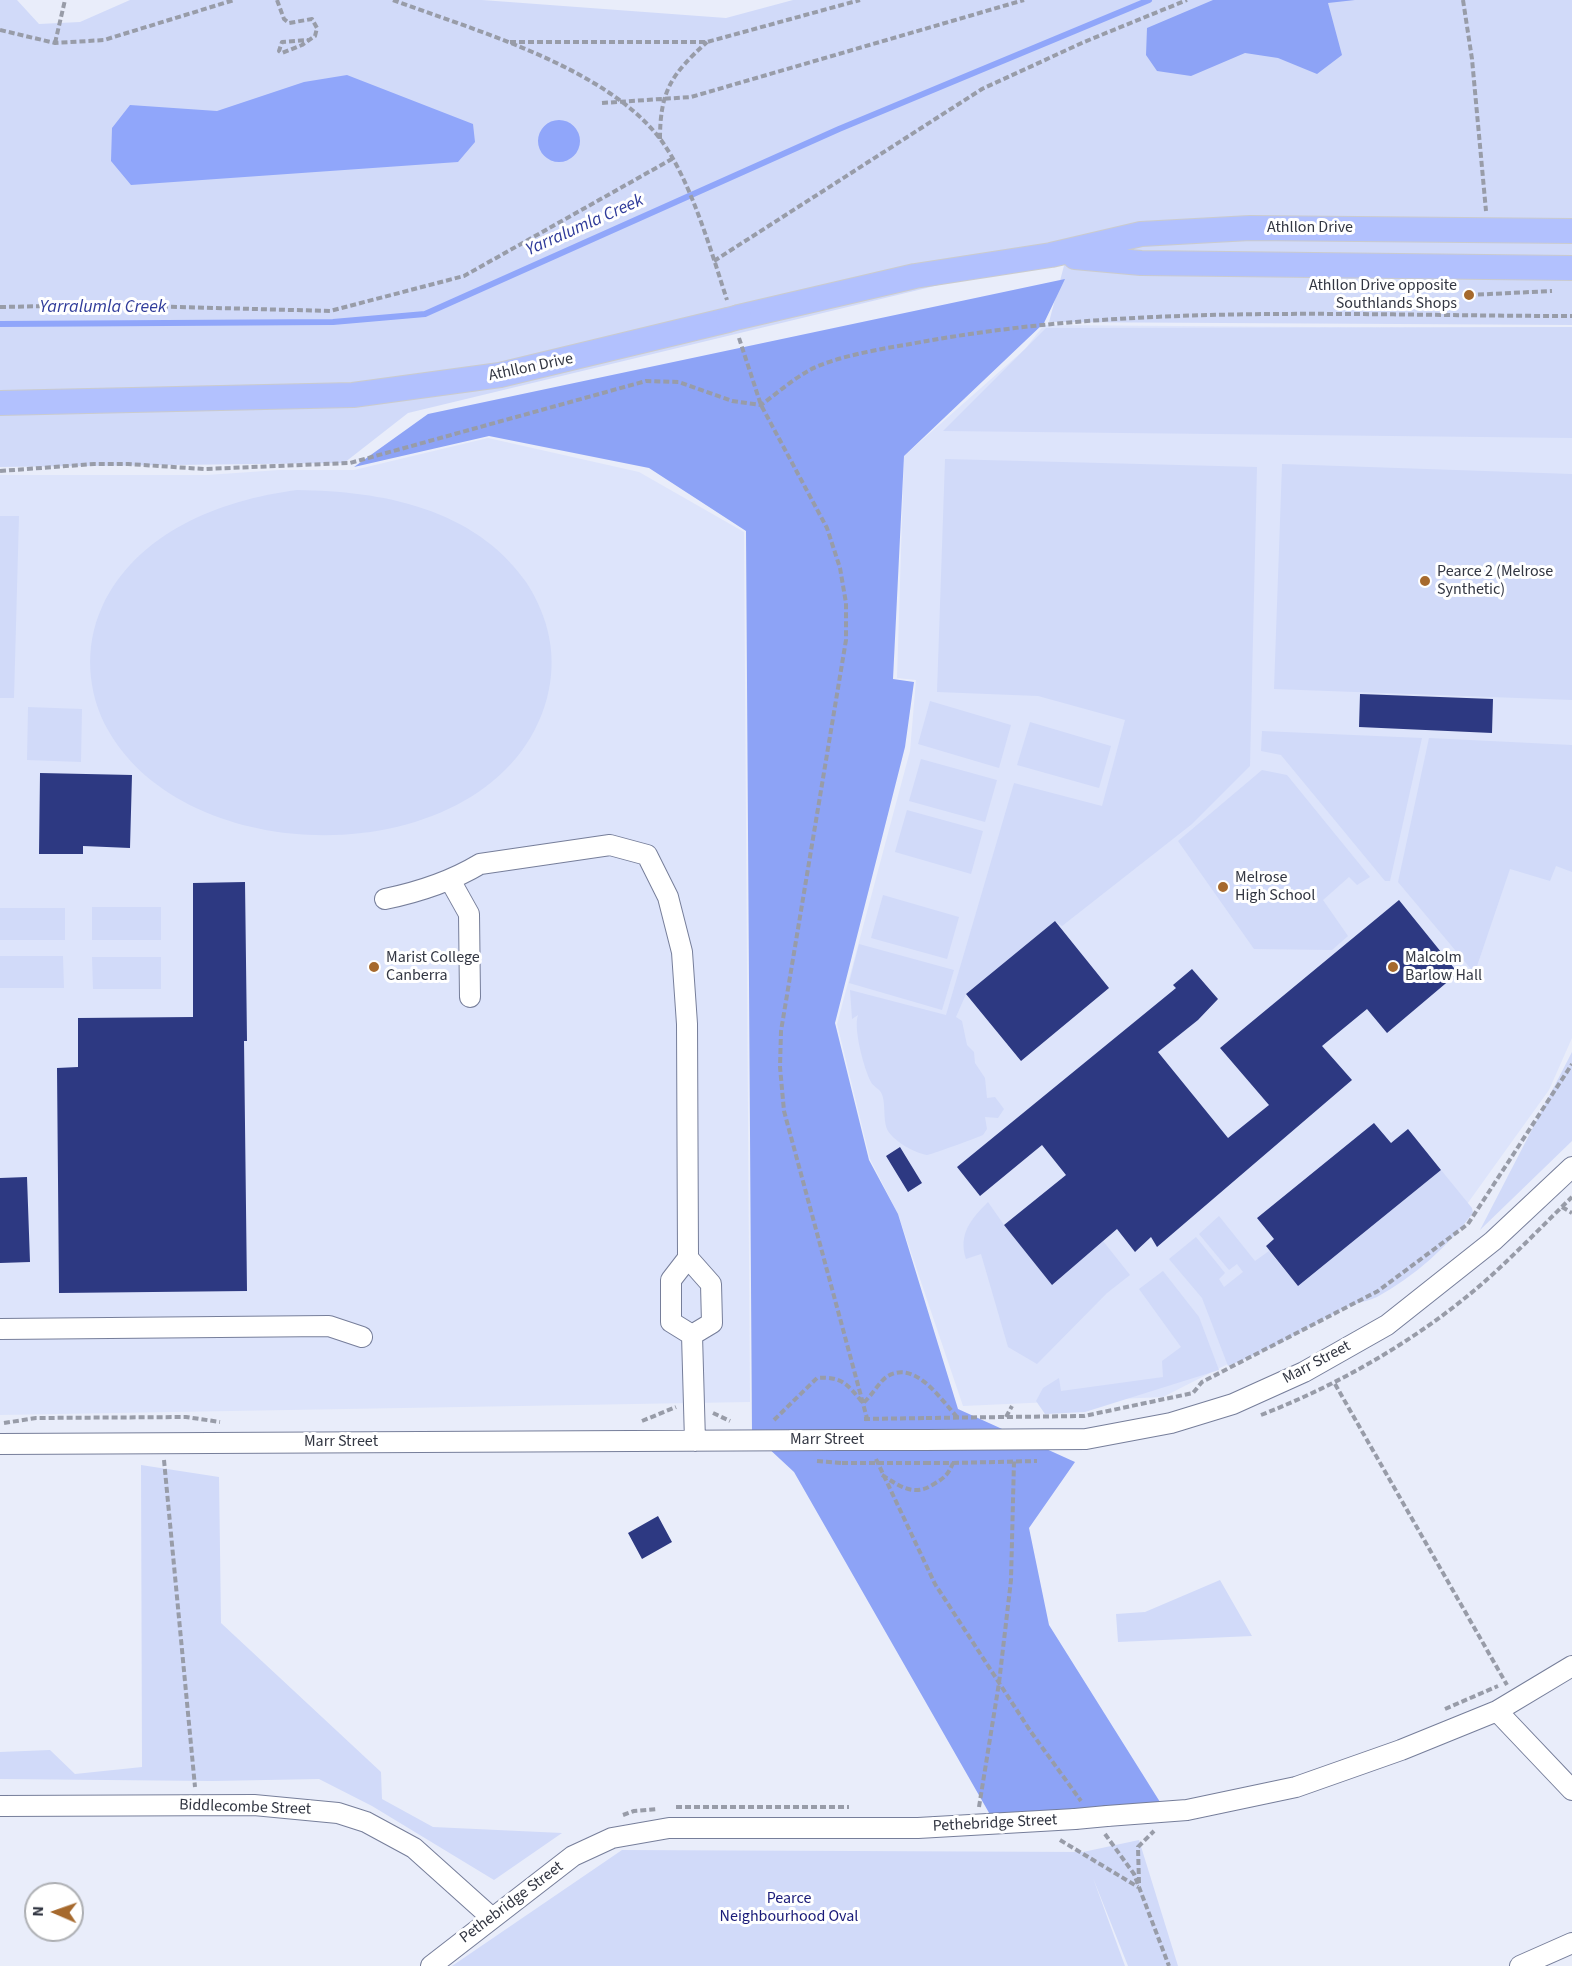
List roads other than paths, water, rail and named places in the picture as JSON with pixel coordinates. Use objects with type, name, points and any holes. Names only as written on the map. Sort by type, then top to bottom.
[{"type":"main road","name":"Athllon Drive","points":[[0,403],[353,395],[500,375],[915,276],[1051,255],[1151,234],[1250,228],[1568,229]]},
{"type":"main road","name":"Athllon Drive","points":[[1051,255],[1141,263],[1572,268]]},
{"type":"street","points":[[385,899],[421,892],[480,864],[610,845],[647,855],[669,897],[682,952],[687,1024],[688,1258],[671,1280],[671,1322],[692,1335]]},
{"type":"street","points":[[450,879],[469,914],[470,997]]},
{"type":"street","name":"Marr Street","points":[[0,1444],[1086,1438],[1171,1423],[1233,1404],[1304,1372],[1387,1325],[1493,1241],[1572,1167]]},
{"type":"street","points":[[688,1258],[711,1284],[712,1323],[692,1335]]},
{"type":"street","points":[[0,1329],[329,1326],[362,1337]]},
{"type":"street","points":[[692,1335],[695,1441]]},
{"type":"street","name":"Pethebridge Street","points":[[431,1966],[573,1856],[612,1838],[669,1828],[918,1828],[1080,1814],[1103,1821],[1187,1810],[1296,1787],[1401,1750],[1497,1711],[1572,1666]]},
{"type":"street","points":[[1497,1711],[1572,1790]]},
{"type":"street","name":"Biddlecombe Street","points":[[0,1806],[254,1805],[315,1809],[338,1813],[366,1822],[414,1848],[492,1918]]},
{"type":"street","points":[[1520,1966],[1572,1943]]},
{"type":"waterway","name":"Yarralumla Creek","points":[[0,324],[333,322],[425,314],[839,129],[1149,0]]},
{"type":"place","name":"Athllon Drive opposite Southlands Shops","points":[[1469,295]]},
{"type":"place","name":"Pearce 2 (Melrose Synthetic)","points":[[1425,581]]},
{"type":"place","name":"Melrose High School","points":[[1223,887]]},
{"type":"place","name":"Marist College Canberra","points":[[374,967]]},
{"type":"place","name":"Malcolm Barlow Hall","points":[[1393,967]]},
{"type":"park label","name":"Pearce Neighbourhood Oval","points":[[789,1908]]}]
